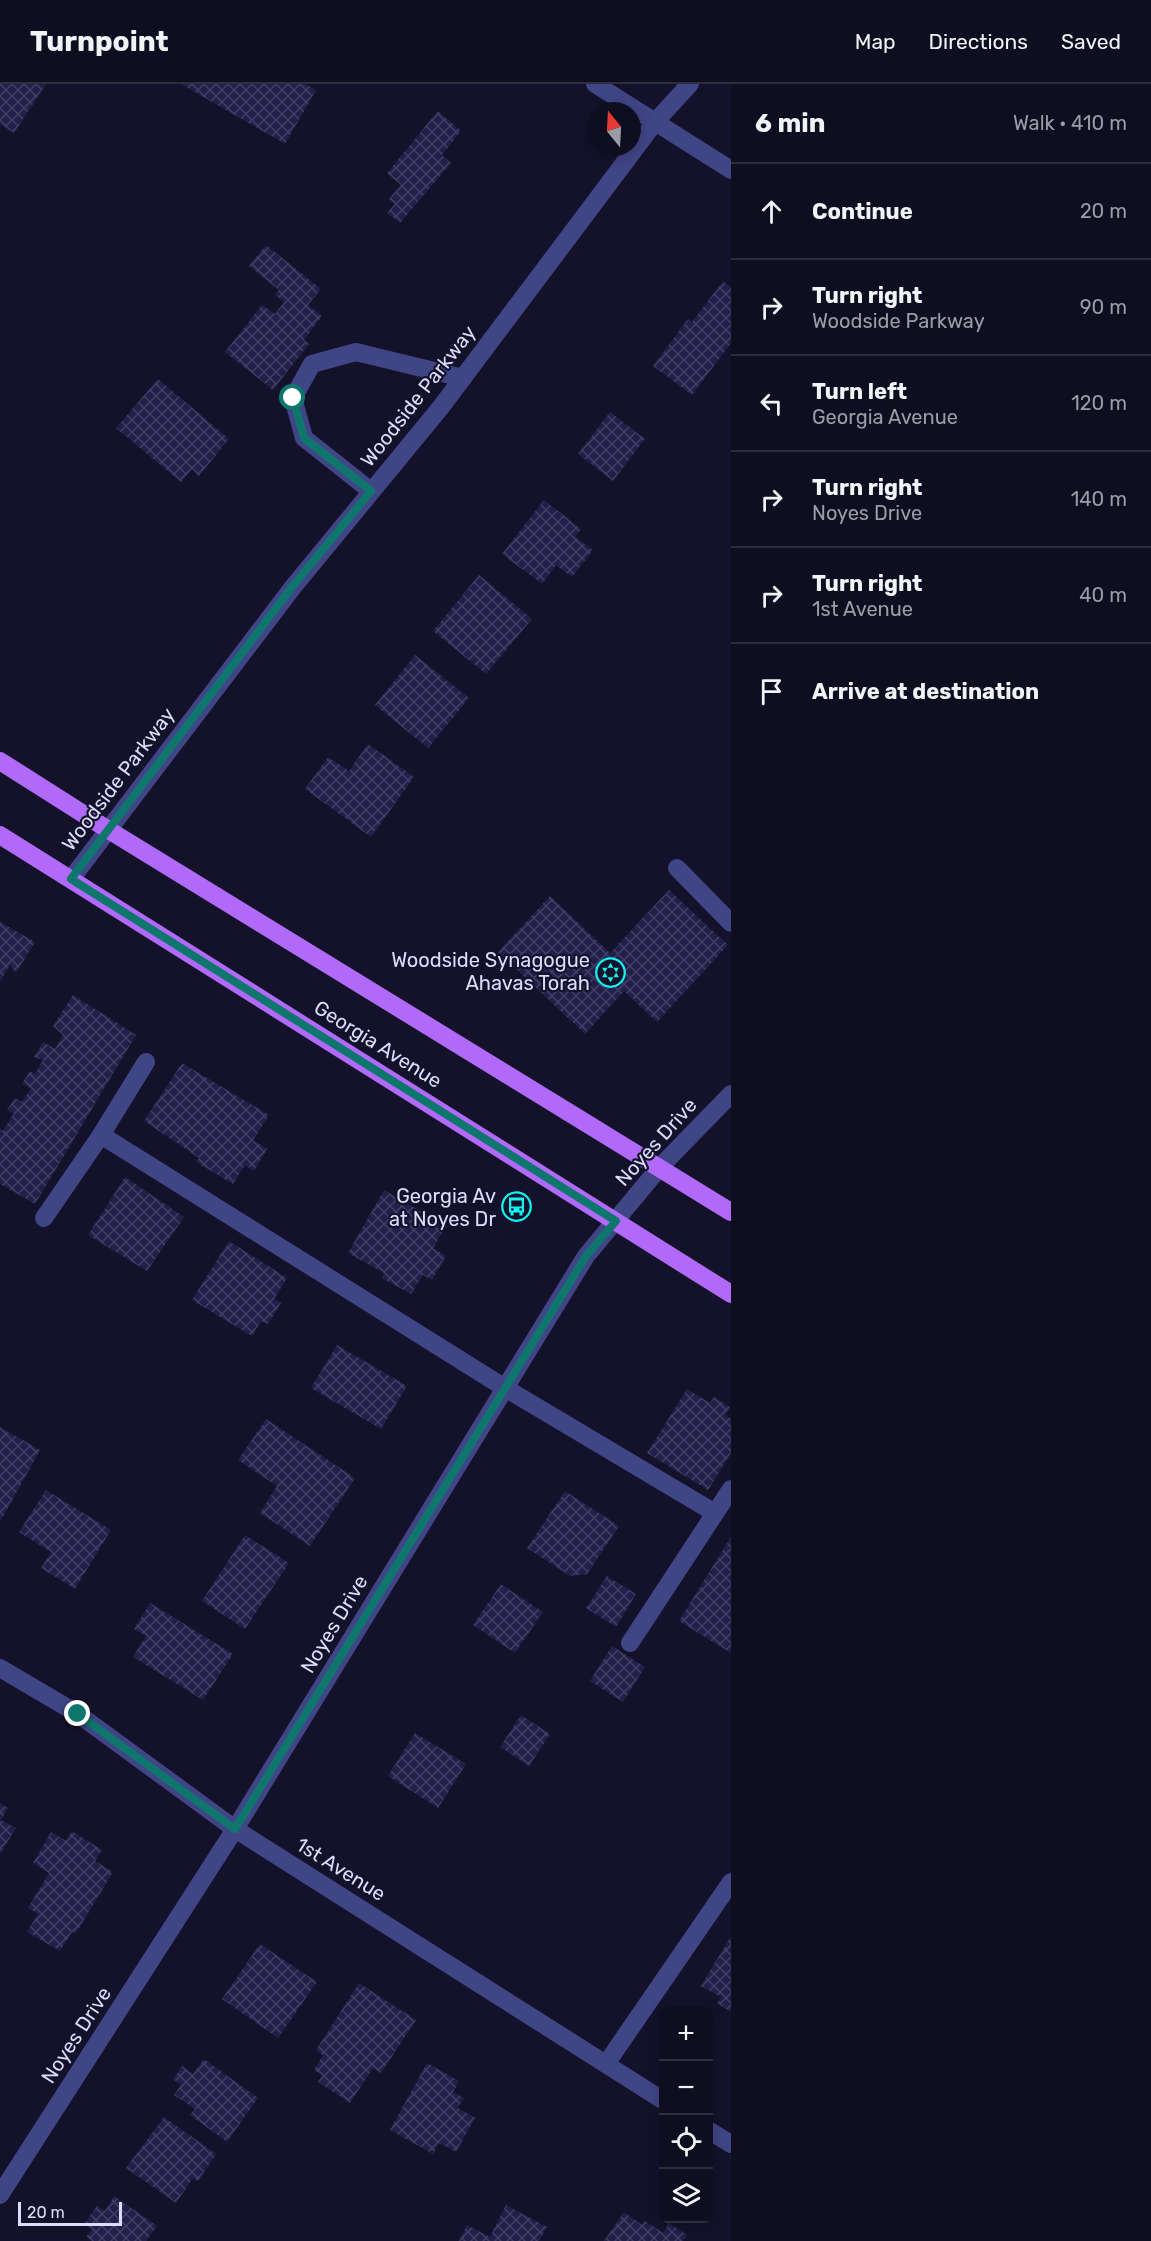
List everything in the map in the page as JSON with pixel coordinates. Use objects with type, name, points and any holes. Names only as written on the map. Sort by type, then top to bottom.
[{"type":"main road","name":"Georgia Avenue","points":[[0,761],[106,829],[731,1212]]},
{"type":"main road","name":"Georgia Avenue","points":[[0,835],[731,1294]]},
{"type":"street","points":[[595,84],[731,170]]},
{"type":"street","name":"Woodside Parkway","points":[[71,879],[106,829],[292,587],[463,378],[655,122],[690,84]]},
{"type":"street","points":[[371,491],[304,438],[293,398],[312,364],[356,352],[463,378]]},
{"type":"street","points":[[677,868],[731,923]]},
{"type":"street","points":[[44,1218],[101,1135],[146,1062]]},
{"type":"street","name":"Noyes Drive","points":[[0,2196],[235,1829],[586,1256],[660,1167],[731,1094]]},
{"type":"street","points":[[101,1135],[505,1388],[715,1513]]},
{"type":"street","points":[[630,1643],[731,1489]]},
{"type":"street","name":"1st Avenue","points":[[0,1668],[78,1714],[235,1829],[659,2098]]},
{"type":"street","points":[[606,2064],[731,1882]]},
{"type":"street","points":[[713,2133],[731,2144]]},
{"type":"building","points":[[0,84],[46,84],[14,133],[0,124]]},
{"type":"building","points":[[181,84],[305,84],[316,90],[285,144]]},
{"type":"building","points":[[438,111],[461,131],[442,155],[451,163],[400,223],[387,213],[395,204],[389,199],[401,185],[387,173]]},
{"type":"building","points":[[266,245],[321,289],[308,305],[322,316],[304,340],[309,344],[273,390],[225,352],[262,305],[275,314],[284,302],[275,295],[279,290],[249,266]]},
{"type":"building","points":[[723,281],[731,288],[731,343],[692,395],[653,366],[688,319],[692,322]]},
{"type":"building","points":[[158,379],[229,439],[199,476],[192,469],[181,482],[116,428]]},
{"type":"building","points":[[610,412],[645,439],[613,481],[578,454]]},
{"type":"building","points":[[544,500],[581,529],[575,537],[593,550],[572,577],[556,565],[542,584],[502,554]]},
{"type":"building","points":[[479,575],[532,619],[486,674],[433,631]]},
{"type":"building","points":[[415,655],[469,698],[428,748],[375,705]]},
{"type":"building","points":[[368,744],[414,777],[371,837],[305,789],[328,757],[349,771]]},
{"type":"building","name":"Woodside Synagogue Ahavas Torah","points":[[669,890],[728,945],[657,1022],[624,991],[585,1034],[498,952],[550,896],[610,953]]},
{"type":"building","points":[[0,922],[35,942],[16,973],[10,965],[0,982]]},
{"type":"building","points":[[73,995],[136,1035],[35,1204],[0,1184],[0,1129],[3,1131],[14,1113],[7,1110],[15,1098],[22,1102],[31,1088],[22,1084],[30,1071],[35,1074],[43,1060],[34,1057],[43,1042],[55,1049],[63,1035],[53,1026]]},
{"type":"building","points":[[182,1063],[269,1115],[253,1140],[267,1149],[254,1171],[245,1165],[233,1184],[196,1162],[199,1158],[144,1121]]},
{"type":"building","points":[[125,1177],[184,1217],[147,1271],[88,1235]]},
{"type":"building","points":[[384,1190],[446,1226],[433,1248],[446,1256],[432,1280],[423,1275],[411,1294],[382,1278],[384,1273],[348,1253]]},
{"type":"building","points":[[229,1241],[287,1278],[274,1299],[281,1303],[268,1324],[261,1321],[252,1336],[192,1300]]},
{"type":"building","points":[[337,1345],[407,1386],[381,1429],[311,1388]]},
{"type":"building","points":[[687,1389],[710,1403],[714,1397],[730,1407],[725,1415],[731,1419],[731,1453],[708,1490],[647,1453]]},
{"type":"building","points":[[266,1419],[355,1478],[310,1546],[260,1513],[277,1486],[238,1460]]},
{"type":"building","points":[[0,1427],[40,1450],[0,1522]]},
{"type":"building","points":[[46,1490],[111,1530],[75,1589],[41,1568],[51,1552],[19,1532]]},
{"type":"building","points":[[565,1491],[619,1526],[587,1574],[570,1576],[527,1548]]},
{"type":"building","points":[[245,1535],[289,1563],[245,1629],[202,1601]]},
{"type":"building","points":[[731,1537],[731,1653],[679,1621]]},
{"type":"building","points":[[607,1576],[636,1594],[616,1627],[586,1608]]},
{"type":"building","points":[[501,1584],[543,1612],[515,1653],[473,1625]]},
{"type":"building","points":[[150,1603],[233,1654],[203,1700],[133,1657],[146,1636],[134,1629]]},
{"type":"building","points":[[612,1646],[645,1667],[623,1702],[590,1681]]},
{"type":"building","points":[[521,1715],[550,1734],[529,1766],[500,1747]]},
{"type":"building","points":[[415,1733],[466,1764],[438,1808],[388,1776]]},
{"type":"building","points":[[0,1803],[8,1808],[1,1820],[16,1828],[0,1854]]},
{"type":"building","points":[[72,1831],[102,1850],[95,1861],[113,1872],[76,1933],[72,1932],[60,1951],[27,1932],[38,1914],[28,1908],[49,1873],[33,1863],[51,1832],[66,1841]]},
{"type":"building","points":[[731,1936],[731,2012],[717,2003],[721,1997],[701,1986]]},
{"type":"building","points":[[260,1944],[317,1982],[278,2038],[222,1999]]},
{"type":"building","points":[[359,1983],[416,2020],[381,2073],[373,2068],[350,2103],[318,2082],[322,2075],[314,2070],[323,2055],[316,2050]]},
{"type":"building","points":[[204,2059],[258,2098],[227,2142],[190,2115],[195,2109],[174,2095],[181,2085],[173,2079],[182,2066],[193,2074]]},
{"type":"building","points":[[427,2063],[459,2081],[453,2092],[464,2098],[458,2108],[475,2118],[456,2152],[439,2143],[433,2154],[390,2130]]},
{"type":"building","points":[[164,2117],[216,2154],[198,2181],[193,2178],[176,2203],[126,2168]]},
{"type":"building","points":[[114,2196],[157,2226],[146,2241],[92,2241],[86,2237],[92,2229],[84,2224],[97,2206],[105,2211]]},
{"type":"building","points":[[506,2205],[547,2227],[539,2241],[459,2241],[467,2225],[490,2237]]},
{"type":"building","points":[[624,2212],[642,2225],[645,2221],[663,2233],[669,2223],[687,2235],[683,2241],[604,2241]]},
{"type":"place","name":"Woodside Synagogue Ahavas Torah","points":[[611,972]]},
{"type":"place","name":"Georgia Av at Noyes Dr","points":[[517,1207]]},
{"type":"route","points":[[78,1714],[235,1829],[586,1256],[616,1221],[71,879],[106,829],[141,787],[292,587],[371,491],[304,438],[293,398]]}]
